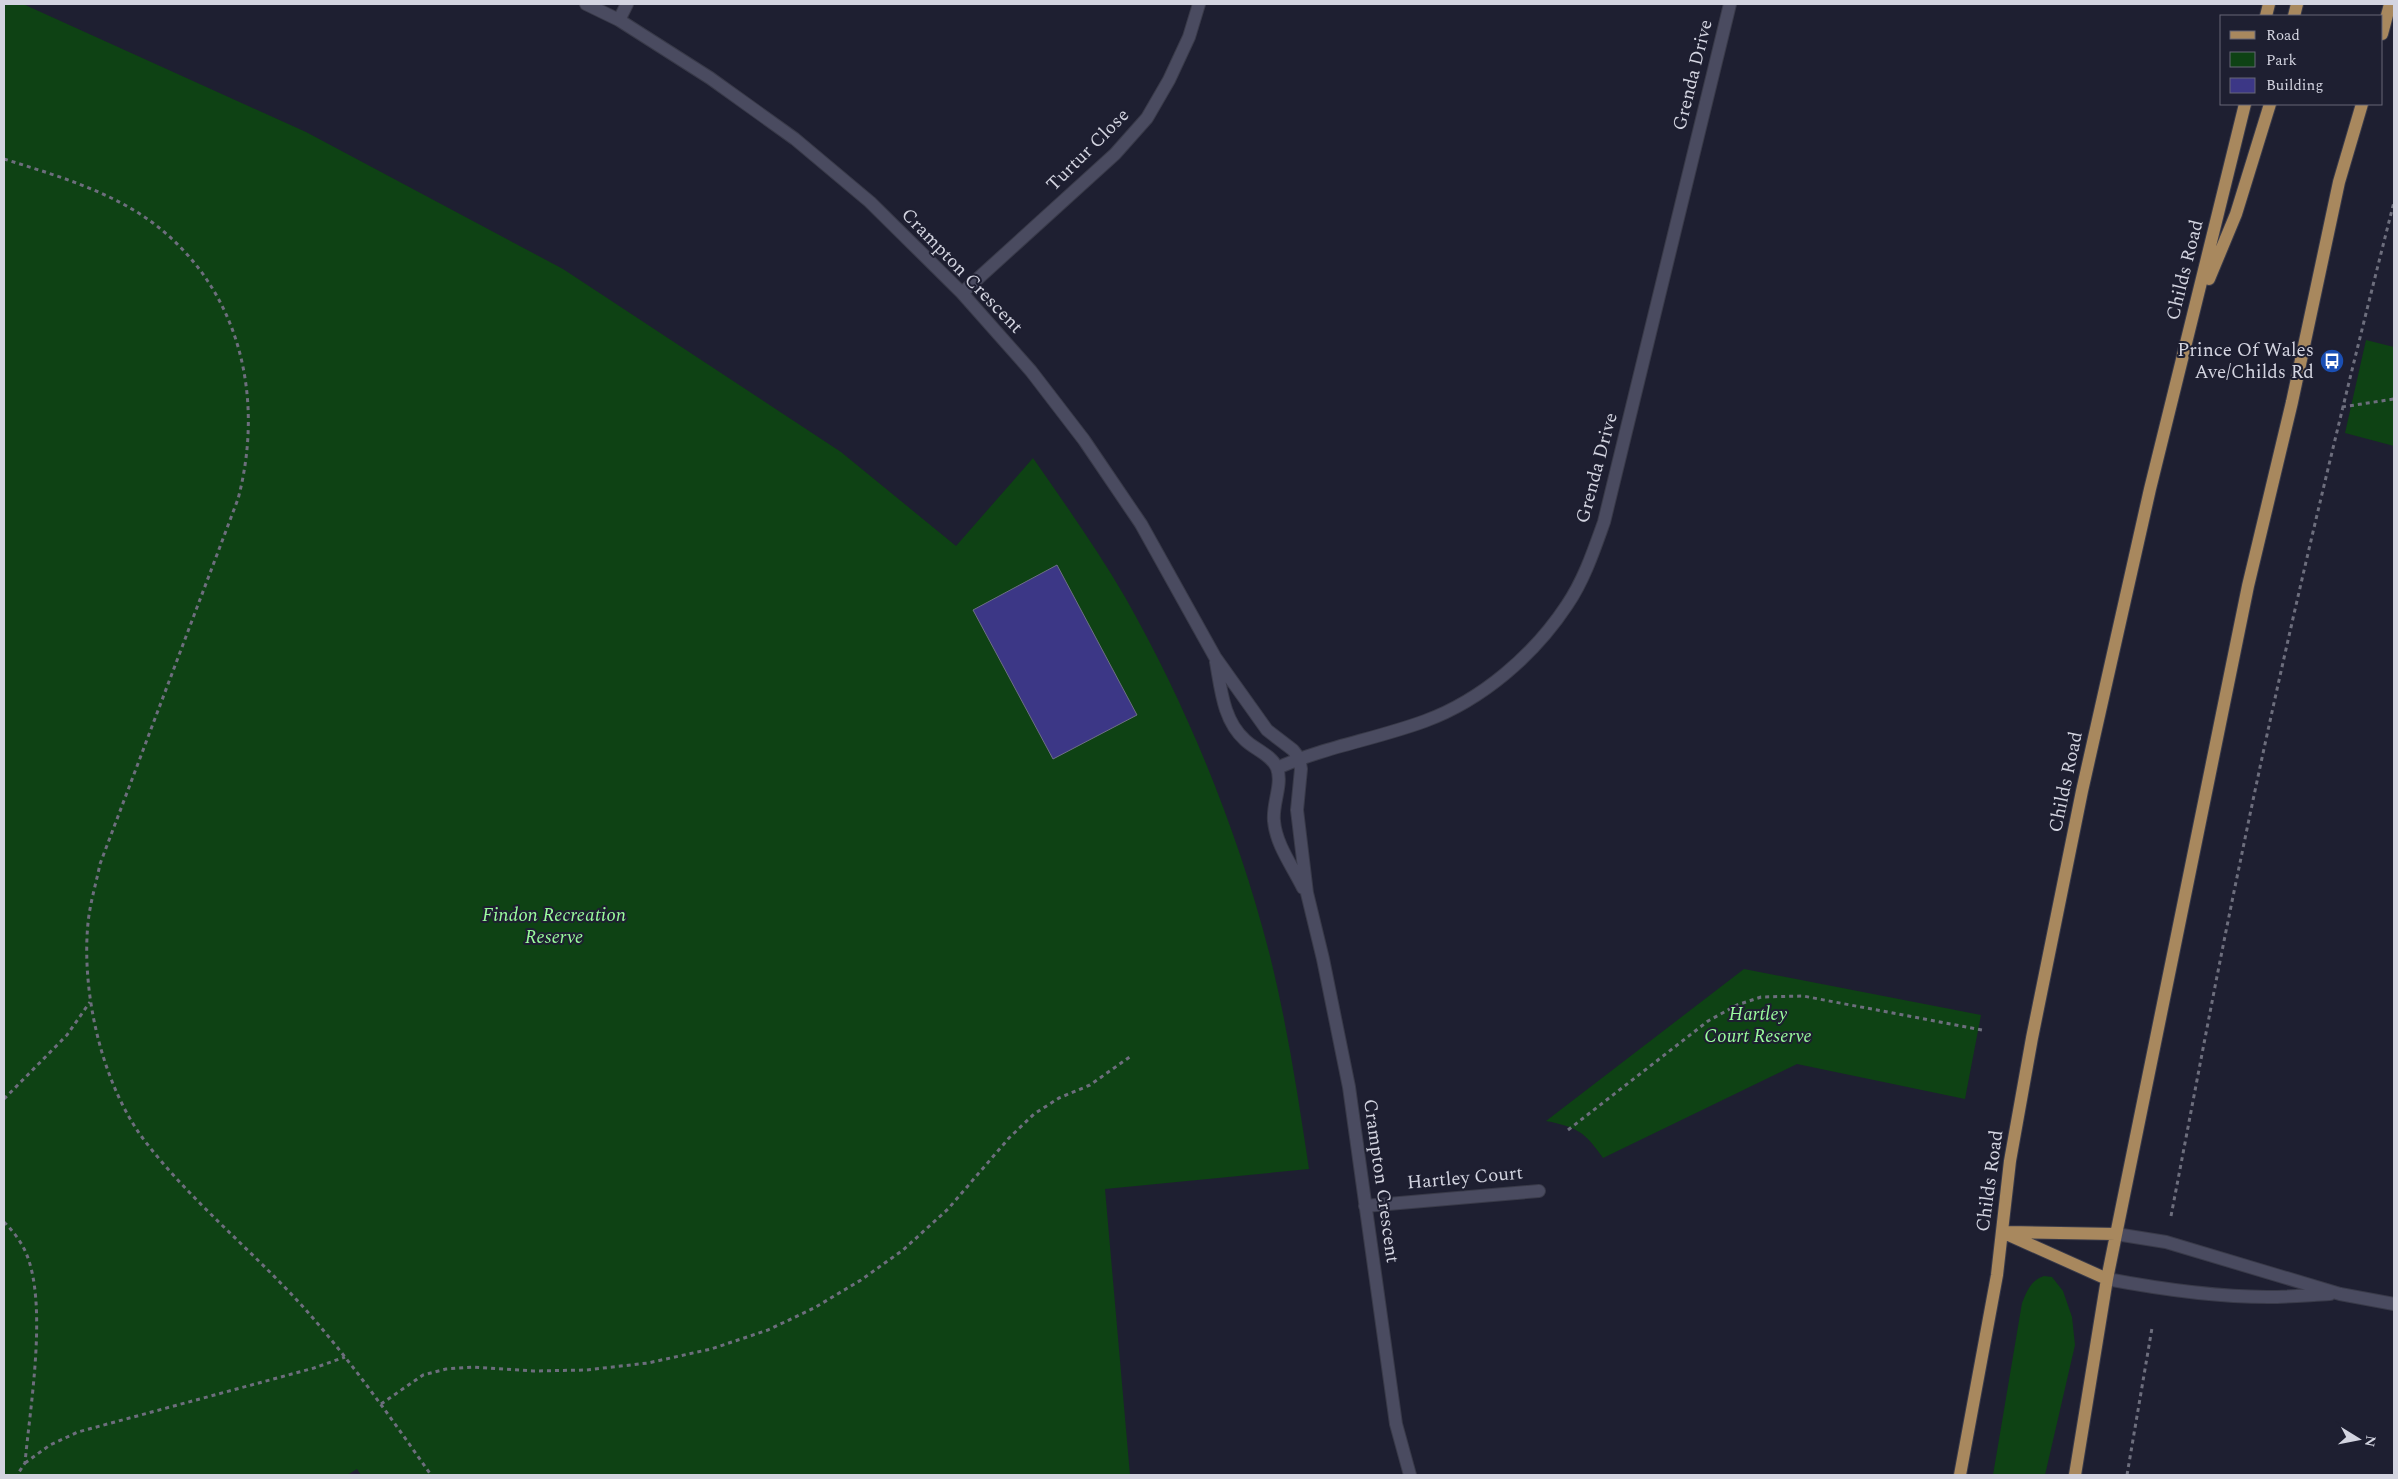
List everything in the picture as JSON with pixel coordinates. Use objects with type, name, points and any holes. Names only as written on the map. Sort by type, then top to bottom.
[{"type":"main road","points":[[2383,30],[2390,4]]},
{"type":"main road","name":"Childs Road","points":[[1960,1475],[1997,1275],[2010,1161],[2032,1038],[2082,791],[2150,489],[2245,105]]},
{"type":"main road","points":[[2193,318],[2236,214],[2270,105]]},
{"type":"main road","points":[[2075,1475],[2107,1279],[2248,586],[2292,402],[2339,182],[2362,105]]},
{"type":"main road","points":[[2002,1232],[2116,1234]]},
{"type":"main road","points":[[2002,1232],[2107,1279]]},
{"type":"street","name":"Crampton Crescent","points":[[586,4],[619,20],[710,78],[795,139],[870,202],[962,293],[1031,371],[1084,440],[1141,524],[1215,657],[1267,730],[1293,750],[1299,758],[1301,769],[1296,810],[1306,893],[1325,967],[1349,1087],[1396,1424],[1410,1475]]},
{"type":"street","points":[[619,20],[627,4]]},
{"type":"street","name":"Turtur Close","points":[[962,293],[1115,154],[1146,118],[1169,80],[1189,37],[1199,4]]},
{"type":"street","name":"Grenda Drive","points":[[1277,768],[1299,758],[1426,721],[1467,700],[1505,673],[1540,640],[1567,604],[1589,562],[1604,522],[1730,4]]},
{"type":"street","name":"Crampton Crescent","points":[[1215,657],[1225,711],[1244,739],[1270,759],[1277,768],[1278,779],[1274,820],[1276,835],[1306,893]]},
{"type":"street","name":"Hartley Court","points":[[1365,1206],[1538,1191]]},
{"type":"street","points":[[2116,1234],[2166,1242],[2340,1294],[2394,1304]]},
{"type":"street","points":[[2107,1279],[2159,1288],[2227,1295],[2268,1297],[2340,1294]]},
{"type":"path","points":[[4,159],[98,192],[152,223],[177,243],[202,273],[219,300],[241,352],[247,382],[249,441],[245,471],[238,499],[100,864],[88,924],[87,962],[90,1002],[98,1044],[114,1085],[147,1144],[177,1179],[305,1309],[381,1404],[431,1475]]},
{"type":"path","points":[[2166,1242],[2241,857],[2342,407],[2394,202]]},
{"type":"path","points":[[2342,407],[2394,399]]},
{"type":"path","points":[[1568,1130],[1708,1021],[1736,1005],[1761,997],[1803,996],[1982,1030]]},
{"type":"path","points":[[4,1099],[67,1035],[90,1002]]},
{"type":"path","points":[[381,1404],[423,1375],[446,1368],[473,1367],[534,1371],[586,1370],[630,1365],[711,1349],[768,1330],[814,1308],[861,1280],[903,1250],[948,1209],[1009,1138],[1034,1114],[1059,1098],[1090,1085],[1131,1056]]},
{"type":"path","points":[[4,1222],[26,1253],[34,1295],[35,1358],[25,1463]]},
{"type":"path","points":[[2127,1475],[2152,1328]]},
{"type":"path","points":[[17,1475],[25,1463],[50,1444],[78,1432],[314,1368],[345,1357]]},
{"type":"green space","name":"Findon Recreation Reserve","points":[[4,4],[23,4],[306,132],[563,269],[841,452],[956,546],[1033,458],[1092,544],[1125,597],[1169,681],[1209,770],[1242,861],[1269,952],[1287,1033],[1309,1169],[1105,1189],[1130,1475],[361,1475],[357,1469],[347,1475],[4,1475]]},
{"type":"green space","points":[[2366,340],[2394,347],[2394,446],[2345,433]]},
{"type":"green space","name":"Hartley Court Reserve","points":[[1744,969],[1981,1015],[1965,1099],[1797,1064],[1603,1158],[1585,1136],[1573,1128],[1546,1121]]},
{"type":"green space","points":[[2044,1276],[2052,1277],[2063,1291],[2072,1317],[2075,1345],[2045,1475],[1993,1475],[2022,1303],[2033,1283]]},
{"type":"building","points":[[1057,565],[1137,715],[1053,759],[973,610]]},
{"type":"place","name":"Prince Of Wales Ave/Childs Rd","points":[[2332,361]]}]
